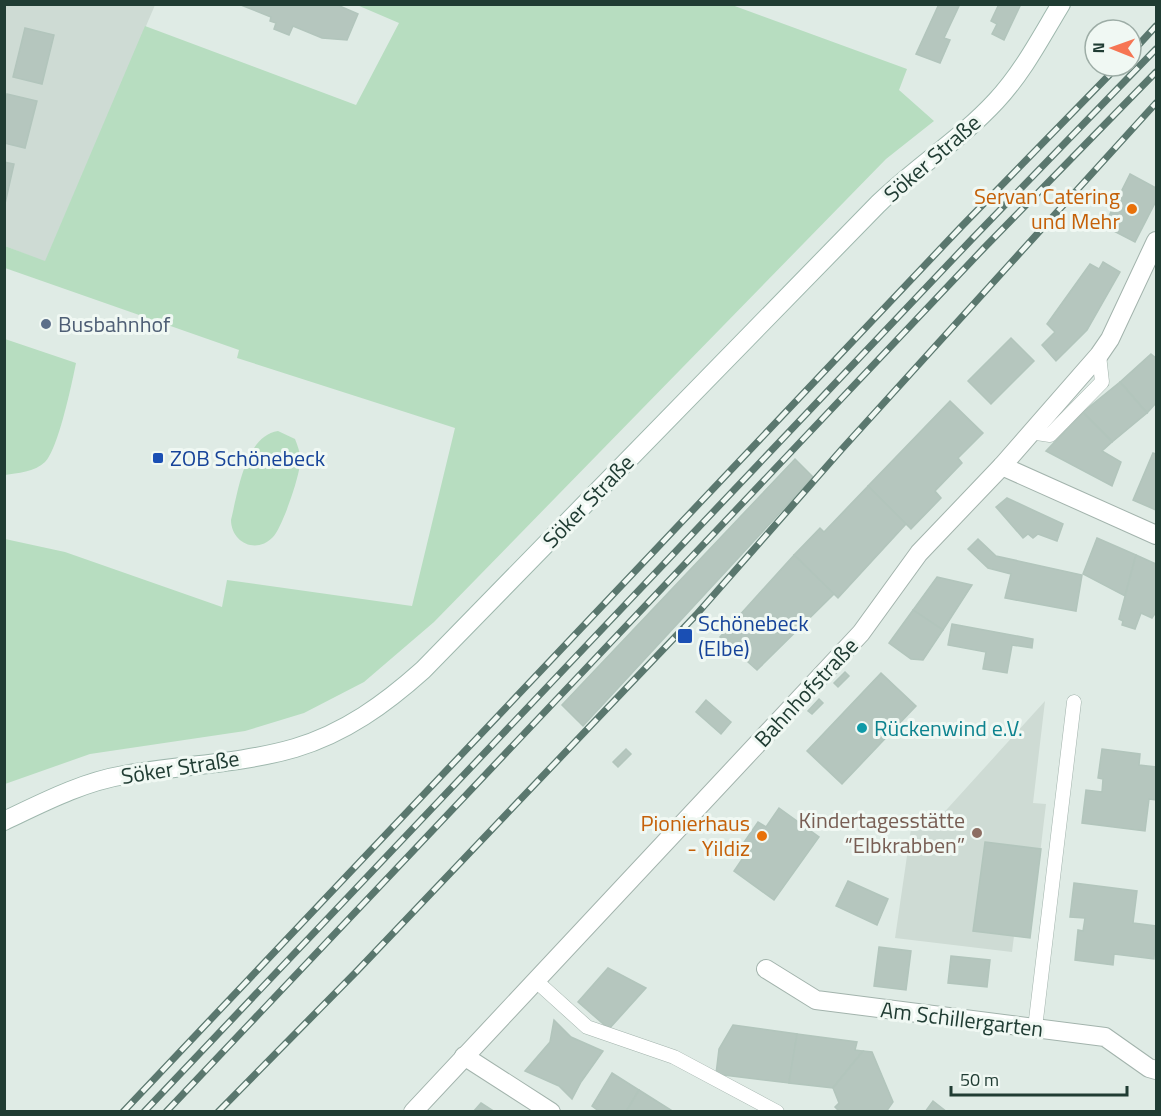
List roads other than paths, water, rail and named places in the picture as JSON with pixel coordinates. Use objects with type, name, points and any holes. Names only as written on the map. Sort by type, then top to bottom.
[{"type":"street","name":"Söker Straße","points":[[4,820],[69,791],[122,775],[225,762],[296,747],[343,728],[385,704],[423,670],[878,204],[912,172],[969,128],[997,100],[1018,75],[1061,4]]},
{"type":"street","name":"Bahnhofstraße","points":[[413,1112],[861,633],[920,553],[1002,466],[1099,355],[1110,339],[1156,241]]},
{"type":"street","points":[[1002,466],[1156,535]]},
{"type":"street","name":"Am Schillergarten","points":[[766,969],[816,1000],[1106,1037],[1149,1068],[1156,1070]]},
{"type":"street","points":[[464,1056],[551,1112]]},
{"type":"lane","points":[[1035,1028],[1074,702]]},
{"type":"lane","points":[[535,980],[587,1027],[674,1057],[777,1112]]},
{"type":"railway","points":[[1143,40],[1156,26]]},
{"type":"railway","points":[[144,1112],[973,238],[1156,49]]},
{"type":"railway","points":[[166,1112],[984,248],[1156,72]]},
{"type":"railway","points":[[123,1112],[961,227],[1106,78]]},
{"type":"railway","points":[[218,1112],[357,971],[696,615],[842,449],[1156,103]]},
{"type":"place","name":"Servan Catering und Mehr","points":[[1132,209]]},
{"type":"place","name":"Busbahnhof","points":[[46,324]]},
{"type":"place","name":"ZOB Schönebeck","points":[[158,458]]},
{"type":"place","name":"Schönebeck (Elbe)","points":[[685,636]]},
{"type":"place","name":"Rückenwind e.V.","points":[[862,728]]},
{"type":"place","name":"Kindertagesstätte “Elbkrabben”","points":[[977,833]]},
{"type":"place","name":"Pionierhaus - Yildiz","points":[[762,836]]}]
